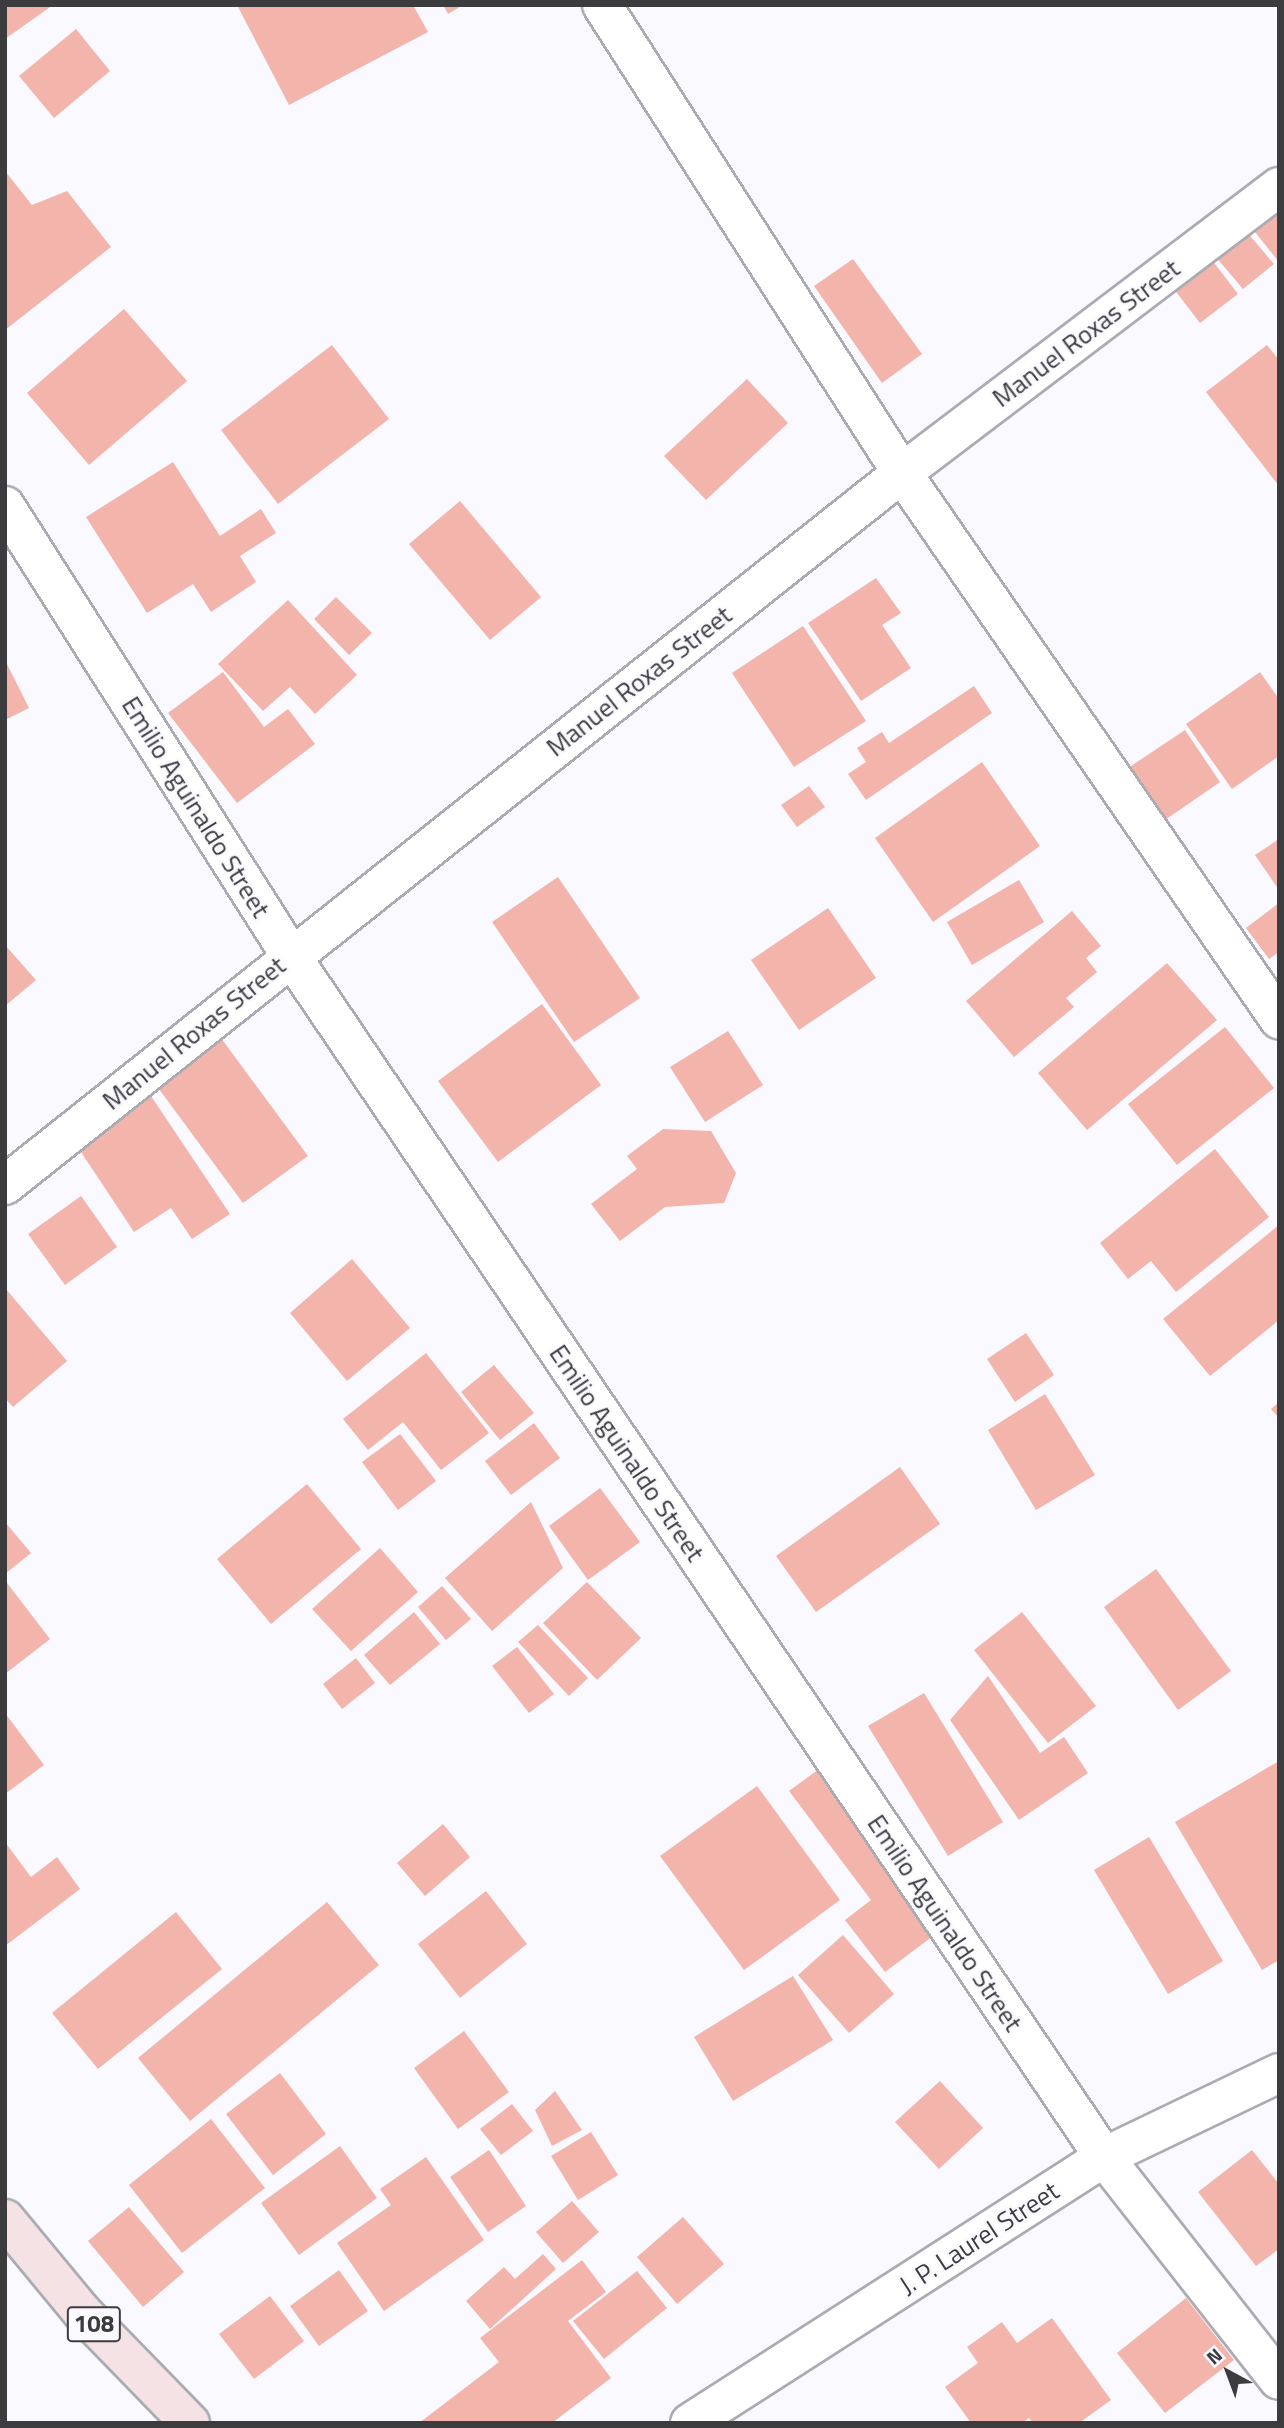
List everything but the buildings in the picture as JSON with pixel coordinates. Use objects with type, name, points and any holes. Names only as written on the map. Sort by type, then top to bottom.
[{"type":"main road","name":"108","points":[[5,2219],[82,2312],[190,2423]]},
{"type":"street","points":[[603,5],[902,473],[1279,1019]]},
{"type":"street","name":"Manuel Roxas Street","points":[[5,1185],[902,473],[1279,187]]},
{"type":"street","name":"Emilio Aguinaldo Street","points":[[5,506],[291,956],[1104,2157],[1279,2380]]},
{"type":"street","name":"J. P. Laurel Street","points":[[690,2423],[1104,2157],[1279,2073]]}]
